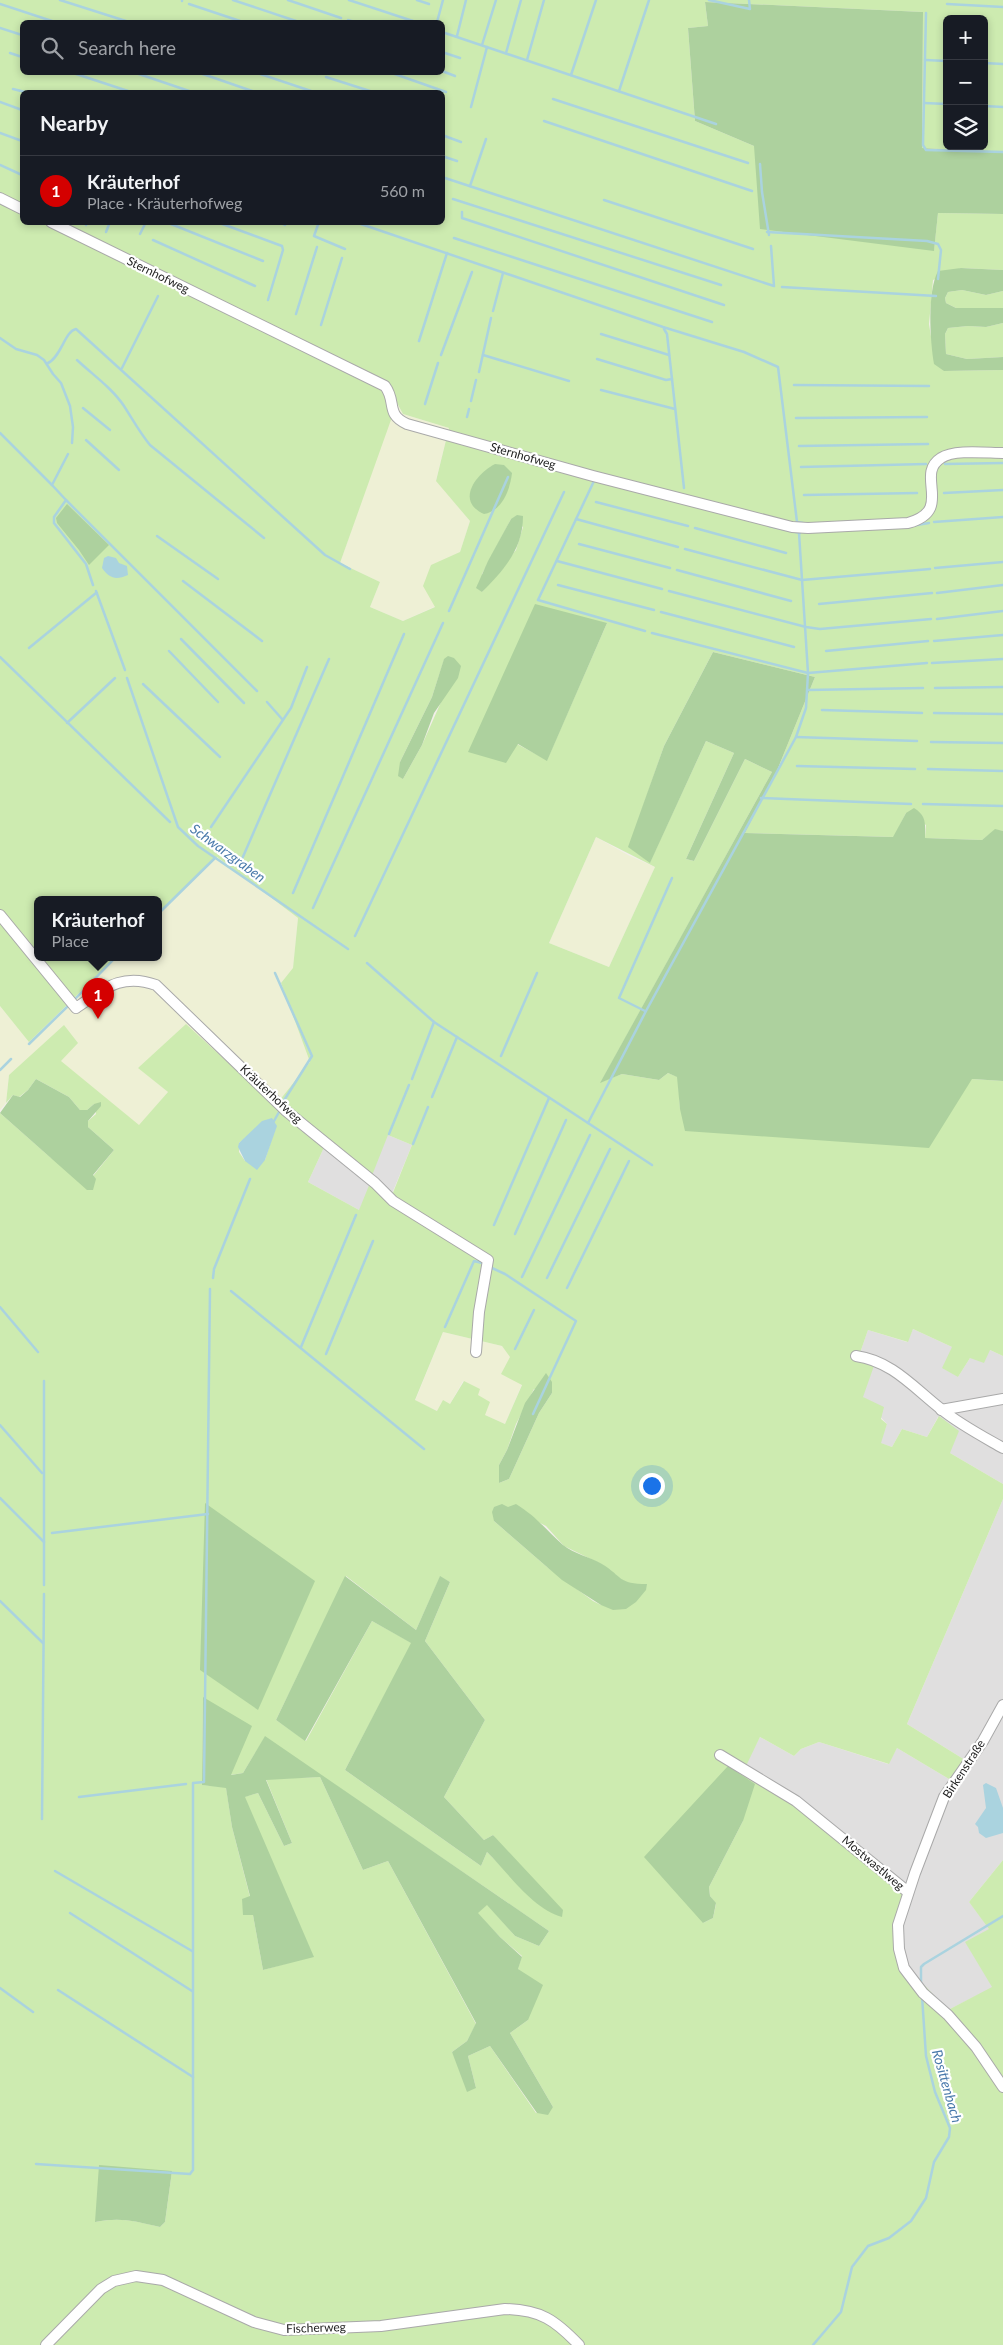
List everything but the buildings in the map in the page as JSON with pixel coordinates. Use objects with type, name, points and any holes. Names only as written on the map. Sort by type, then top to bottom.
[{"type":"street","points":[[0,198],[20,208]]},
{"type":"street","name":"Sternhofweg","points":[[57,225],[385,386],[391,393],[394,414],[398,420],[593,476],[792,526],[808,528],[908,523],[928,513],[932,502],[931,479],[934,466],[941,458],[953,454],[1003,453]]},
{"type":"street","name":"Kräuterhofweg","points":[[0,915],[34,957]]},
{"type":"street","name":"Kräuterhofweg","points":[[38,961],[76,1008],[110,986],[122,981],[142,980],[156,985],[285,1110],[375,1183],[393,1201],[488,1260],[478,1312],[476,1352]]},
{"type":"street","points":[[856,1356],[876,1362],[904,1377],[942,1410],[1003,1448]]},
{"type":"street","points":[[942,1410],[1003,1399]]},
{"type":"street","name":"Birkenstraße","points":[[908,1892],[944,1797],[1003,1705]]},
{"type":"street","name":"Mostwastlweg","points":[[720,1755],[796,1802],[908,1892],[898,1926],[904,1968],[920,1989],[948,2015],[976,2046],[1003,2087]]},
{"type":"street","name":"Fischerweg","points":[[46,2345],[101,2289],[114,2280],[136,2276],[163,2280],[254,2322],[284,2330],[381,2326],[506,2310],[524,2310],[534,2312],[554,2322],[580,2345]]},
{"type":"shaded area","points":[[388,1135],[412,1145],[389,1201],[359,1210],[308,1182],[327,1141]]},
{"type":"shaded area","points":[[913,1329],[952,1347],[958,1377],[970,1358],[990,1350],[1003,1356],[1003,1484],[950,1453],[938,1417],[927,1437],[902,1429],[892,1447],[880,1443],[887,1424],[863,1397],[860,1353],[868,1330],[907,1342]]},
{"type":"shaded area","points":[[1003,1499],[1003,1860],[969,1902],[989,1928],[992,1988],[948,2010],[909,1970],[903,1945],[903,1920],[745,1766],[760,1737],[794,1756],[801,1749],[819,1742],[888,1764],[897,1748],[949,1779],[965,1760],[907,1724]]},
{"type":"green space","points":[[0,0],[1003,0],[1003,152],[962,150],[988,150],[988,15],[943,15],[943,149],[922,148],[923,12],[705,2],[708,26],[688,28],[695,121],[754,146],[934,250],[938,213],[1003,214],[1003,270],[961,268],[933,280],[929,324],[931,337],[944,371],[1003,370],[1003,831],[995,830],[982,840],[925,838],[926,825],[906,813],[894,837],[745,833],[776,773],[815,677],[713,652],[664,746],[629,847],[650,862],[706,741],[734,753],[686,859],[694,861],[745,759],[772,772],[601,1082],[622,1074],[659,1080],[668,1073],[678,1077],[680,1109],[972,1079],[1003,1081],[1003,1356],[990,1350],[984,1363],[970,1358],[958,1377],[942,1368],[952,1347],[913,1329],[908,1342],[868,1330],[860,1353],[875,1363],[863,1397],[884,1407],[881,1419],[887,1424],[881,1443],[892,1447],[902,1429],[927,1437],[939,1416],[959,1431],[950,1453],[1003,1484],[1003,1499],[907,1724],[965,1760],[949,1779],[897,1748],[889,1764],[819,1742],[801,1749],[794,1756],[760,1737],[746,1766],[901,1883],[914,1890],[903,1920],[903,1945],[909,1969],[948,2010],[992,1987],[965,1942],[989,1929],[969,1902],[1003,1860],[1003,2345],[0,2345],[0,1113],[51,1158],[93,1176],[114,1150],[88,1127],[88,1121],[96,1114],[94,1104],[87,1110],[80,1110],[69,1097],[36,1079],[28,1090],[19,1097],[13,1095],[6,1103],[9,1075],[64,1025],[78,1043],[61,1061],[139,1125],[168,1092],[138,1068],[186,1024],[275,1106],[310,1062],[281,983],[293,968],[298,918],[217,857],[162,911],[162,896],[34,896],[34,961],[112,961],[29,1042],[0,1006]],"holes":[[[397,403],[403,414],[449,428],[436,481],[470,521],[460,552],[431,565],[423,586],[435,607],[403,621],[370,607],[380,582],[340,563]],[[511,519],[523,527],[516,550],[482,592],[482,574]],[[607,623],[547,760],[517,744]],[[444,660],[441,702],[422,745],[403,779],[400,762],[432,697]],[[596,837],[655,867],[609,967],[549,943]],[[250,1134],[271,1141],[265,1160],[245,1161],[239,1152],[239,1143]],[[388,1135],[412,1145],[390,1200],[370,1183],[359,1210],[308,1182],[327,1141],[371,1178]],[[443,1332],[502,1346],[510,1357],[501,1374],[522,1385],[505,1424],[485,1415],[490,1402],[478,1395],[480,1389],[464,1381],[450,1404],[443,1400],[437,1411],[415,1400]],[[534,1389],[552,1393],[539,1413],[509,1479],[499,1483],[499,1465],[507,1450],[516,1424]],[[508,1507],[546,1526],[564,1546],[603,1565],[622,1580],[633,1585],[639,1584],[601,1605],[547,1567],[494,1521]],[[346,1576],[416,1630],[440,1577],[450,1582],[425,1641],[485,1720],[444,1797],[484,1840],[493,1835],[538,1904],[487,1852],[481,1866],[345,1770],[412,1643],[372,1621],[306,1741],[276,1720]],[[203,1697],[230,1775],[243,1773],[265,1737],[549,1931],[539,1946],[515,1936],[487,1904],[477,1913],[522,1956],[518,1968],[528,2020],[510,2033],[553,2107],[536,2113],[490,2046],[468,2056],[476,2088],[452,2052],[467,2041],[476,2024],[388,1861],[363,1870],[320,1777],[266,1779],[292,1843],[284,1846],[258,1793],[244,1797],[313,1956],[263,1970],[253,1915],[244,1915],[250,1897],[232,1827],[226,1787],[202,1785]],[[728,1766],[743,1821],[709,1887],[710,1896],[716,1904],[713,1918],[703,1923]],[[172,2171],[165,2222],[160,2227],[135,2221],[113,2220],[95,2222]]]},
{"type":"green space","points":[[705,2],[923,12],[922,148],[1003,152],[1003,214],[938,213],[934,251],[760,229],[754,146],[695,121],[688,28],[708,26]]},
{"type":"green space","points":[[961,268],[1003,270],[1003,291],[986,295],[962,290],[948,292],[945,298],[946,303],[956,308],[1003,308],[1003,323],[986,327],[948,328],[945,334],[946,354],[967,359],[1003,357],[1003,370],[944,371],[934,364],[930,316],[935,280],[938,271]]},
{"type":"green space","points":[[962,290],[986,295],[1003,291],[1003,308],[956,308],[946,303],[945,298],[948,292]]},
{"type":"green space","points":[[1003,323],[1003,357],[967,359],[946,354],[945,334],[948,328],[986,327]]},
{"type":"green space","points":[[396,402],[403,414],[449,428],[436,480],[470,521],[460,552],[436,606],[403,621],[370,607],[380,582],[340,563]]},
{"type":"green space","points":[[495,464],[504,465],[512,473],[511,480],[504,499],[496,509],[484,514],[475,509],[470,495],[481,474]]},
{"type":"green space","points":[[67,504],[109,545],[89,565],[57,523],[56,518]]},
{"type":"green space","points":[[517,515],[523,516],[520,539],[516,549],[505,567],[482,592],[476,588],[488,561],[511,519]]},
{"type":"green space","points":[[535,604],[607,623],[547,761],[518,744],[506,763],[468,752]]},
{"type":"green space","points":[[713,652],[815,677],[776,773],[745,833],[893,837],[906,813],[914,808],[923,817],[925,838],[982,840],[995,829],[1003,831],[1003,1081],[972,1079],[929,1148],[685,1131],[680,1109],[677,1077],[668,1073],[659,1080],[622,1074],[600,1083],[772,772],[745,759],[694,861],[686,859],[734,753],[706,741],[650,863],[628,847],[664,746]]},
{"type":"green space","points":[[448,656],[454,658],[461,666],[458,678],[434,713],[422,745],[403,779],[398,776],[400,762],[432,697],[444,659]]},
{"type":"green space","points":[[596,837],[628,855],[655,867],[609,967],[549,943]]},
{"type":"green space","points":[[217,857],[298,918],[293,969],[281,983],[310,1062],[275,1106],[138,1067],[168,1092],[139,1126],[68,1070],[60,1060],[9,1075],[6,1103],[0,1110],[0,1006],[29,1041],[112,961],[162,961],[162,911]]},
{"type":"green space","points":[[36,1079],[69,1097],[80,1110],[87,1110],[94,1104],[101,1102],[101,1106],[88,1121],[88,1127],[114,1150],[93,1175],[96,1179],[93,1190],[87,1190],[0,1113],[13,1095],[20,1097]]},
{"type":"green space","points":[[443,1332],[502,1346],[510,1356],[522,1384],[505,1424],[485,1415],[478,1395],[463,1381],[450,1404],[438,1411],[415,1401]]},
{"type":"green space","points":[[546,1373],[552,1382],[552,1393],[539,1413],[509,1479],[499,1483],[499,1465],[507,1450],[525,1403]]},
{"type":"green space","points":[[205,1503],[315,1581],[258,1710],[200,1670]]},
{"type":"green space","points":[[502,1504],[508,1507],[516,1504],[536,1519],[567,1548],[602,1564],[621,1579],[631,1583],[647,1584],[646,1590],[636,1602],[626,1609],[613,1610],[601,1605],[562,1580],[494,1521],[492,1512],[494,1507]]},
{"type":"green space","points":[[345,1576],[416,1630],[440,1576],[450,1582],[425,1641],[485,1720],[444,1797],[484,1840],[493,1835],[563,1910],[562,1917],[551,1913],[531,1898],[487,1852],[481,1866],[345,1770],[411,1643],[372,1621],[305,1741],[276,1720]]},
{"type":"green space","points":[[203,1697],[252,1726],[231,1775],[243,1773],[265,1736],[549,1931],[539,1946],[515,1936],[487,1905],[478,1913],[522,1957],[518,1969],[543,1985],[528,2020],[510,2033],[553,2107],[548,2115],[537,2113],[490,2046],[468,2056],[476,2088],[467,2092],[452,2052],[467,2041],[476,2023],[388,1861],[363,1870],[320,1777],[266,1780],[292,1843],[284,1846],[258,1793],[245,1797],[314,1957],[263,1970],[253,1915],[243,1915],[242,1899],[250,1896],[232,1827],[226,1788],[202,1785]]},
{"type":"green space","points":[[728,1766],[755,1784],[743,1821],[709,1887],[710,1896],[716,1903],[713,1918],[703,1923],[644,1857]]},
{"type":"green space","points":[[99,2165],[172,2171],[165,2222],[160,2227],[135,2221],[95,2222]]},
{"type":"water","points":[[108,556],[116,558],[119,563],[127,566],[128,575],[114,578],[108,574],[102,568],[104,558]]},
{"type":"water","points":[[272,1118],[277,1126],[265,1160],[257,1170],[245,1161],[238,1147],[239,1143],[262,1121]]},
{"type":"water","points":[[986,1783],[996,1788],[1003,1808],[1003,1833],[986,1838],[979,1833],[978,1827],[975,1824],[986,1808],[983,1785]]},
{"type":"waterway","points":[[60,0],[123,20]]},
{"type":"waterway","points":[[233,0],[293,20]]},
{"type":"waterway","points":[[288,0],[341,18]]},
{"type":"waterway","points":[[349,0],[410,20]]},
{"type":"waterway","points":[[417,0],[429,4]]},
{"type":"waterway","points":[[438,20],[443,0]]},
{"type":"waterway","points":[[457,36],[466,0]]},
{"type":"waterway","points":[[482,45],[496,0]]},
{"type":"waterway","points":[[506,53],[521,0]]},
{"type":"waterway","points":[[527,60],[544,0]]},
{"type":"waterway","points":[[571,75],[596,0]]},
{"type":"waterway","points":[[619,91],[649,0]]},
{"type":"waterway","points":[[709,0],[750,9],[749,0]]},
{"type":"waterway","points":[[0,4],[49,20]]},
{"type":"waterway","points":[[189,4],[237,20]]},
{"type":"waterway","points":[[947,4],[1003,7]]},
{"type":"waterway","points":[[926,13],[923,145],[926,150],[1003,152]]},
{"type":"waterway","points":[[0,28],[20,34]]},
{"type":"waterway","points":[[445,33],[716,124]]},
{"type":"waterway","points":[[471,107],[487,47]]},
{"type":"waterway","points":[[10,53],[20,56]]},
{"type":"waterway","points":[[445,53],[460,58]]},
{"type":"waterway","points":[[925,60],[943,61]]},
{"type":"waterway","points":[[988,63],[1003,64]]},
{"type":"waterway","points":[[445,72],[455,76]]},
{"type":"waterway","points":[[79,75],[125,90]]},
{"type":"waterway","points":[[142,75],[186,90]]},
{"type":"waterway","points":[[206,75],[249,90]]},
{"type":"waterway","points":[[263,75],[308,90]]},
{"type":"waterway","points":[[398,75],[440,90]]},
{"type":"waterway","points":[[326,77],[367,90]]},
{"type":"waterway","points":[[13,89],[20,91]]},
{"type":"waterway","points":[[553,99],[748,163]]},
{"type":"waterway","points":[[0,102],[20,109]]},
{"type":"waterway","points":[[924,103],[943,104]]},
{"type":"waterway","points":[[988,106],[1003,107]]},
{"type":"waterway","points":[[544,121],[752,191]]},
{"type":"waterway","points":[[0,133],[20,140]]},
{"type":"waterway","points":[[445,136],[461,142]]},
{"type":"waterway","points":[[470,186],[486,139]]},
{"type":"waterway","points":[[445,157],[457,161]]},
{"type":"waterway","points":[[760,164],[762,192],[769,235]]},
{"type":"waterway","points":[[0,165],[20,174]]},
{"type":"waterway","points":[[445,178],[774,286],[771,246]]},
{"type":"waterway","points":[[453,199],[721,285]]},
{"type":"waterway","points":[[604,200],[753,249]]},
{"type":"waterway","points":[[462,212],[462,218],[724,305]]},
{"type":"waterway","points":[[106,232],[109,225]]},
{"type":"waterway","points":[[140,234],[144,225]]},
{"type":"waterway","points":[[173,225],[263,261]]},
{"type":"waterway","points":[[225,225],[282,246],[283,250],[268,300]]},
{"type":"waterway","points":[[318,225],[314,236],[345,249]]},
{"type":"waterway","points":[[364,225],[663,327],[744,352],[778,367],[797,522],[803,523]]},
{"type":"waterway","points":[[767,232],[927,241],[938,244],[941,250],[938,279]]},
{"type":"waterway","points":[[454,238],[712,322]]},
{"type":"waterway","points":[[153,240],[255,286]]},
{"type":"waterway","points":[[296,314],[317,247]]},
{"type":"waterway","points":[[419,341],[447,253]]},
{"type":"waterway","points":[[321,325],[342,258]]},
{"type":"waterway","points":[[441,355],[472,272]]},
{"type":"waterway","points":[[493,311],[503,273]]},
{"type":"waterway","points":[[782,287],[936,296]]},
{"type":"waterway","points":[[122,368],[158,296]]},
{"type":"waterway","points":[[479,372],[491,318]]},
{"type":"waterway","points":[[48,363],[56,355],[69,334],[76,329],[325,555],[350,569]]},
{"type":"waterway","points":[[664,329],[667,334],[684,488]]},
{"type":"waterway","points":[[601,334],[669,355]]},
{"type":"waterway","name":"Schwarzgraben","points":[[0,338],[16,349],[37,355],[44,360],[61,383],[70,406],[73,427],[72,443]]},
{"type":"waterway","points":[[483,355],[569,381]]},
{"type":"waterway","points":[[597,359],[666,380],[672,379]]},
{"type":"waterway","points":[[77,360],[119,399],[150,445],[264,538]]},
{"type":"waterway","points":[[425,404],[438,363]]},
{"type":"waterway","points":[[471,401],[476,380]]},
{"type":"waterway","points":[[794,385],[929,386]]},
{"type":"waterway","points":[[601,390],[675,409]]},
{"type":"waterway","points":[[83,408],[110,430]]},
{"type":"waterway","points":[[467,417],[469,409]]},
{"type":"waterway","points":[[796,418],[927,417]]},
{"type":"waterway","points":[[0,433],[52,485]]},
{"type":"waterway","points":[[86,440],[119,470]]},
{"type":"waterway","points":[[799,446],[928,444]]},
{"type":"waterway","name":"Schwarzgraben","points":[[68,454],[52,485],[66,500],[54,517],[54,523],[86,564],[93,585]]},
{"type":"waterway","points":[[945,464],[1003,463]]},
{"type":"waterway","points":[[801,467],[926,464]]},
{"type":"waterway","points":[[449,611],[508,477]]},
{"type":"waterway","points":[[594,481],[538,600],[645,631]]},
{"type":"waterway","points":[[944,493],[1003,490]]},
{"type":"waterway","points":[[355,936],[564,492]]},
{"type":"waterway","points":[[804,495],[917,493]]},
{"type":"waterway","points":[[66,500],[257,691]]},
{"type":"waterway","points":[[596,502],[688,526]]},
{"type":"waterway","points":[[934,522],[1003,517]]},
{"type":"waterway","points":[[576,519],[678,547]]},
{"type":"waterway","points":[[911,526],[929,523]]},
{"type":"waterway","points":[[769,526],[800,533]]},
{"type":"waterway","points":[[695,528],[786,553]]},
{"type":"waterway","points":[[588,1123],[646,1011],[796,737],[806,708],[808,673],[799,533]]},
{"type":"waterway","points":[[157,536],[218,579]]},
{"type":"waterway","points":[[579,544],[670,568]]},
{"type":"waterway","points":[[685,549],[802,580],[930,569]]},
{"type":"waterway","points":[[557,561],[662,589]]},
{"type":"waterway","points":[[935,568],[1003,562]]},
{"type":"waterway","points":[[677,570],[791,601]]},
{"type":"waterway","points":[[183,581],[262,641]]},
{"type":"waterway","points":[[558,585],[654,610]]},
{"type":"waterway","points":[[937,593],[1003,585]]},
{"type":"waterway","name":"Schwarzgraben","points":[[96,591],[125,670]]},
{"type":"waterway","points":[[669,591],[820,629],[931,619]]},
{"type":"waterway","points":[[29,648],[96,593]]},
{"type":"waterway","points":[[819,604],[932,593]]},
{"type":"waterway","points":[[937,619],[1003,611]]},
{"type":"waterway","points":[[661,612],[794,647]]},
{"type":"waterway","points":[[313,908],[443,623]]},
{"type":"waterway","points":[[652,633],[808,673],[927,663]]},
{"type":"waterway","points":[[293,893],[404,634]]},
{"type":"waterway","points":[[934,641],[1003,635]]},
{"type":"waterway","points":[[181,639],[244,703]]},
{"type":"waterway","points":[[826,651],[928,641]]},
{"type":"waterway","points":[[169,651],[218,702]]},
{"type":"waterway","points":[[0,657],[170,822]]},
{"type":"waterway","points":[[242,859],[329,659]]},
{"type":"waterway","points":[[932,663],[1003,659]]},
{"type":"waterway","points":[[211,827],[291,708],[307,667]]},
{"type":"waterway","points":[[67,723],[115,678]]},
{"type":"waterway","name":"Schwarzgraben","points":[[127,678],[178,827],[198,846],[348,949]]},
{"type":"waterway","points":[[143,684],[220,757]]},
{"type":"waterway","points":[[935,688],[1003,687]]},
{"type":"waterway","points":[[808,690],[923,688]]},
{"type":"waterway","points":[[267,702],[282,719]]},
{"type":"waterway","points":[[822,710],[922,713]]},
{"type":"waterway","points":[[934,713],[1003,714]]},
{"type":"waterway","points":[[796,737],[917,741]]},
{"type":"waterway","points":[[931,742],[1003,743]]},
{"type":"waterway","points":[[797,766],[915,769]]},
{"type":"waterway","points":[[928,769],[1003,771]]},
{"type":"waterway","points":[[761,798],[911,804]]},
{"type":"waterway","points":[[923,804],[1003,806]]},
{"type":"waterway","points":[[162,910],[215,858]]},
{"type":"waterway","points":[[645,1011],[619,998],[672,878]]},
{"type":"waterway","points":[[76,998],[112,961]]},
{"type":"waterway","points":[[367,963],[434,1022],[652,1165]]},
{"type":"waterway","points":[[275,973],[312,1056],[283,1102]]},
{"type":"waterway","points":[[501,1056],[537,973]]},
{"type":"waterway","points":[[29,1044],[69,1005]]},
{"type":"waterway","points":[[412,1079],[434,1022]]},
{"type":"waterway","points":[[432,1097],[457,1037]]},
{"type":"waterway","points":[[0,1070],[11,1059]]},
{"type":"waterway","points":[[389,1134],[409,1085]]},
{"type":"waterway","points":[[494,1225],[549,1098]]},
{"type":"waterway","points":[[413,1144],[428,1107]]},
{"type":"waterway","points":[[274,1121],[279,1112]]},
{"type":"waterway","points":[[515,1234],[566,1120]]},
{"type":"waterway","points":[[522,1277],[590,1135]]},
{"type":"waterway","points":[[547,1278],[610,1149]]},
{"type":"waterway","points":[[567,1288],[629,1161]]},
{"type":"waterway","points":[[213,1278],[214,1269],[250,1179]]},
{"type":"waterway","points":[[301,1347],[356,1215]]},
{"type":"waterway","points":[[326,1354],[373,1241]]},
{"type":"waterway","points":[[445,1327],[474,1261],[482,1263]]},
{"type":"waterway","points":[[492,1268],[505,1274],[576,1321],[533,1414]]},
{"type":"waterway","points":[[36,2164],[190,2174],[193,2170],[193,1783],[204,1782],[210,1289]]},
{"type":"waterway","points":[[231,1291],[424,1449]]},
{"type":"waterway","points":[[0,1307],[38,1352]]},
{"type":"waterway","points":[[515,1349],[534,1310]]},
{"type":"waterway","points":[[44,1381],[44,1585]]},
{"type":"waterway","points":[[0,1425],[42,1473]]},
{"type":"waterway","points":[[0,1498],[44,1542]]},
{"type":"waterway","points":[[52,1533],[208,1514]]},
{"type":"waterway","points":[[42,1819],[44,1594]]},
{"type":"waterway","points":[[0,1601],[43,1643]]},
{"type":"waterway","points":[[79,1797],[186,1784]]},
{"type":"waterway","points":[[55,1871],[192,1951]]},
{"type":"waterway","points":[[70,1913],[192,1991]]},
{"type":"waterway","name":"Rosittenbach","points":[[921,1983],[921,1967],[924,1964],[1003,1916]]},
{"type":"waterway","points":[[0,1988],[33,2012]]},
{"type":"waterway","points":[[58,1990],[193,2077]]},
{"type":"waterway","name":"Rosittenbach","points":[[813,2345],[841,2312],[852,2267],[868,2246],[889,2238],[911,2221],[926,2198],[934,2162],[949,2137],[950,2128],[935,2092],[926,2056],[922,1996]]},
{"type":"place","name":"Kräuterhof","points":[[98,1019]]}]
